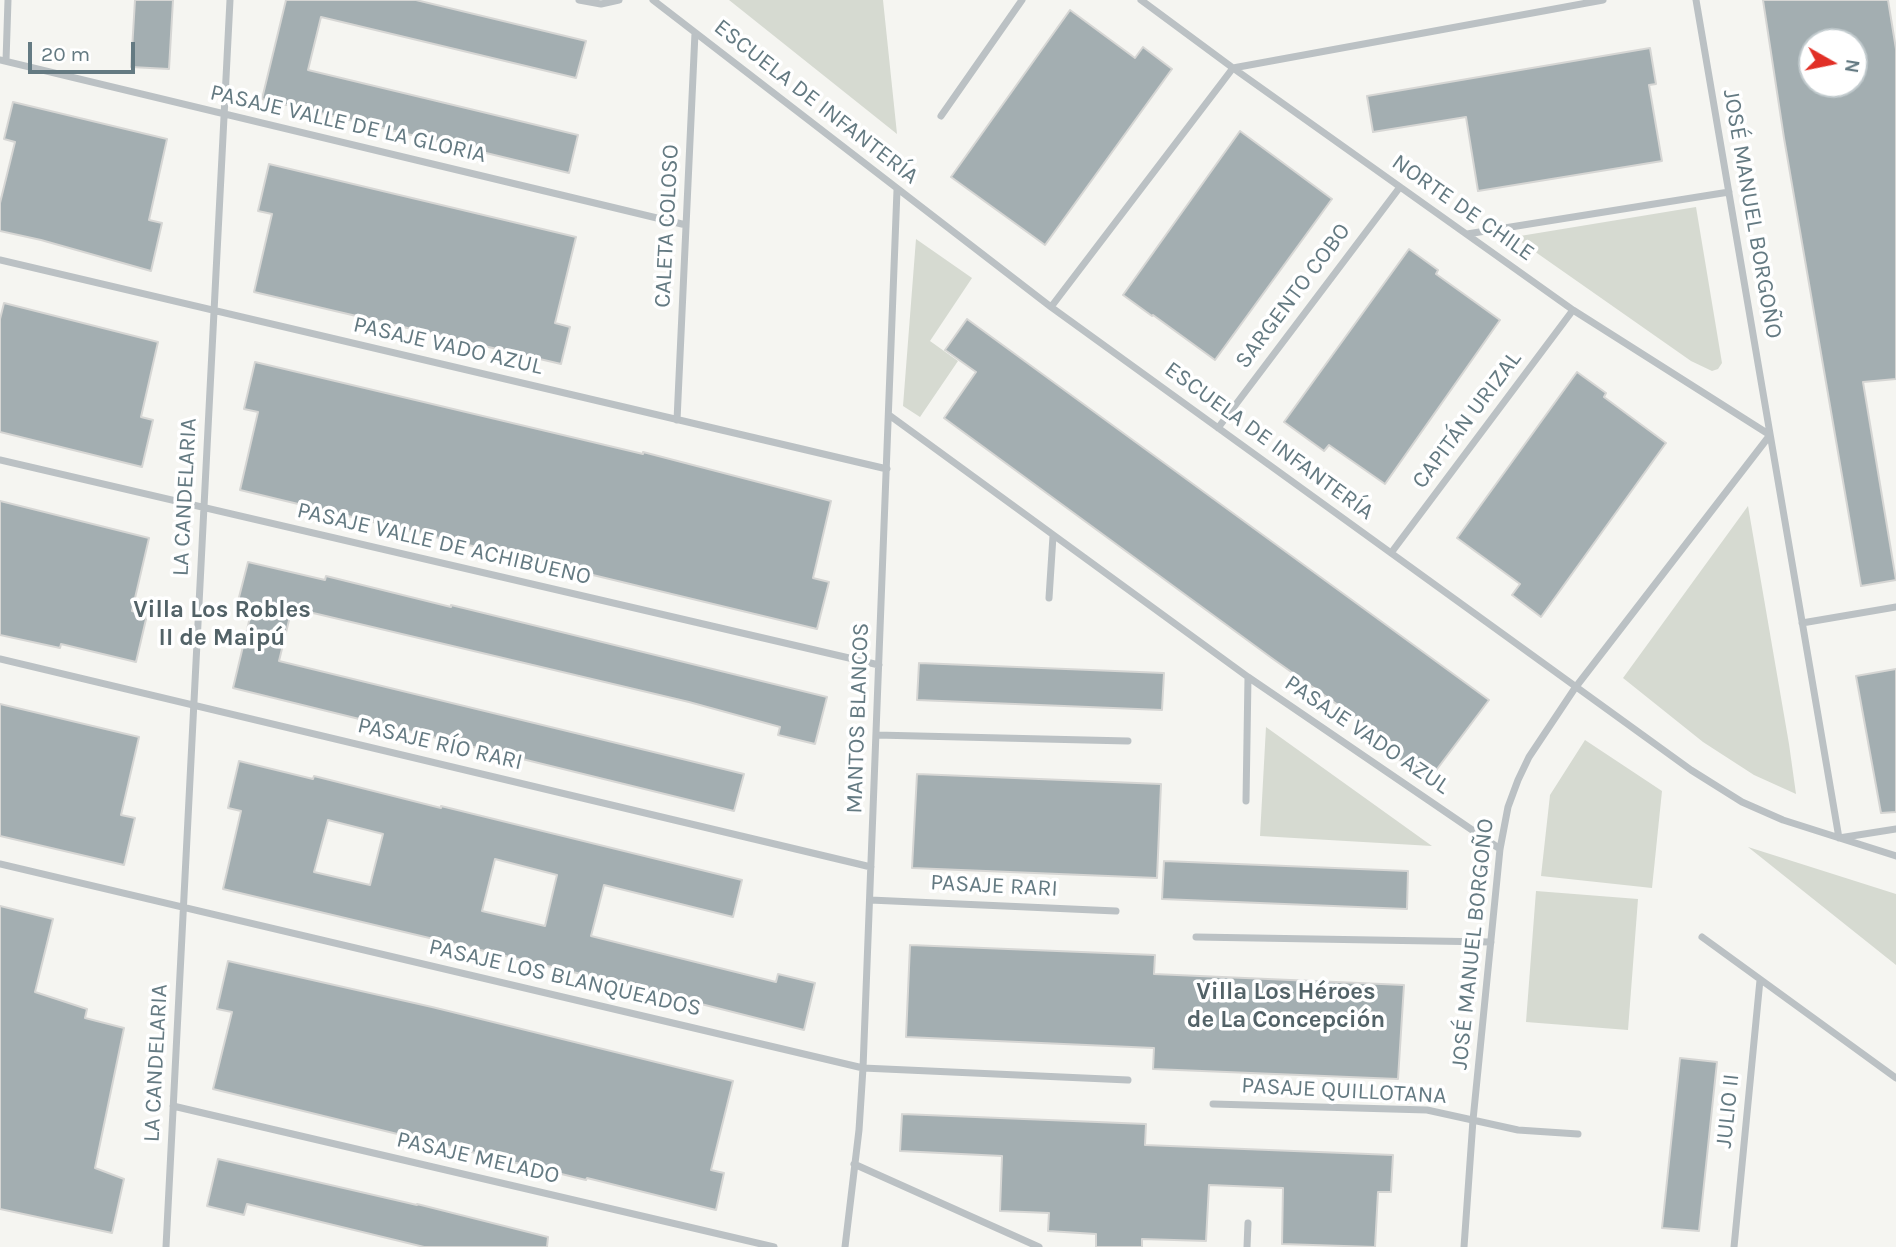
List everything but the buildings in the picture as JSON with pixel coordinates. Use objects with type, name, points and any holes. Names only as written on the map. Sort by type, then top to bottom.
[{"type":"street","points":[[3,61],[8,0]]},
{"type":"street","name":"LA CANDELARIA","points":[[166,1247],[230,0]]},
{"type":"street","points":[[579,0],[601,4],[619,0]]},
{"type":"street","name":"ESCUELA DE INFANTERÍA","points":[[653,0],[1051,307],[1575,688],[1716,787],[1783,820],[1896,856]]},
{"type":"street","points":[[941,116],[1022,0]]},
{"type":"street","name":"NORTE DE CHILE","points":[[1141,0],[1573,310],[1770,435]]},
{"type":"street","points":[[1051,307],[1233,68],[1602,0]]},
{"type":"street","name":"JOSÉ MANUEL BORGOÑO","points":[[1696,0],[1839,838]]},
{"type":"street","name":"CALETA COLOSO","points":[[677,420],[695,33]]},
{"type":"street","name":"PASAJE VALLE DE LA GLORIA","points":[[3,61],[686,225]]},
{"type":"street","name":"SARGENTO COBO","points":[[1218,428],[1400,187]]},
{"type":"street","name":"MANTOS BLANCOS","points":[[845,1247],[859,1130],[863,1068],[897,190]]},
{"type":"street","points":[[1466,234],[1729,192]]},
{"type":"street","name":"PASAJE VADO AZUL","points":[[0,260],[887,469]]},
{"type":"street","name":"CAPITÁN URIZAL","points":[[1391,553],[1573,310]]},
{"type":"street","name":"PASAJE VADO AZUL","points":[[889,415],[1248,677],[1500,849]]},
{"type":"street","name":"JOSÉ MANUEL BORGOÑO","points":[[1464,1247],[1500,849],[1508,807],[1529,757],[1575,688],[1770,435]]},
{"type":"street","name":"PASAJE VALLE DE ACHIBUENO","points":[[0,460],[879,665]]},
{"type":"street","points":[[1049,598],[1053,536]]},
{"type":"street","points":[[1802,623],[1896,607]]},
{"type":"street","name":"PASAJE RÍO RARI","points":[[0,659],[871,867]]},
{"type":"street","name":"PASAJE VADO AZUL","points":[[1246,801],[1248,677]]},
{"type":"street","points":[[876,735],[1128,741]]},
{"type":"street","points":[[1839,838],[1896,828]]},
{"type":"street","name":"PASAJE LOS BLANQUEADOS","points":[[0,864],[863,1068],[1128,1080]]},
{"type":"street","name":"PASAJE RARI","points":[[870,900],[1116,911]]},
{"type":"street","points":[[1196,937],[1491,942]]},
{"type":"street","points":[[1702,937],[1896,1078]]},
{"type":"street","name":"JULIO II","points":[[1734,1247],[1760,980]]},
{"type":"street","name":"PASAJE QUILLOTANA","points":[[1213,1104],[1427,1110],[1518,1130],[1578,1135]]},
{"type":"street","name":"PASAJE MELADO","points":[[173,1106],[774,1247]]},
{"type":"street","points":[[854,1164],[1039,1247]]},
{"type":"street","points":[[1247,1247],[1248,1223]]},
{"type":"shaded area","points":[[729,0],[883,0],[897,134]]},
{"type":"shaded area","points":[[1696,207],[1722,363],[1718,369],[1712,371],[1691,361],[1514,237]]},
{"type":"shaded area","points":[[916,239],[972,278],[930,341],[958,361],[920,417],[903,406]]},
{"type":"shaded area","points":[[1748,506],[1796,794],[1754,775],[1703,742],[1623,678]]},
{"type":"shaded area","points":[[1266,727],[1432,846],[1260,836]]},
{"type":"shaded area","points":[[1585,740],[1662,791],[1652,888],[1541,876],[1550,795]]},
{"type":"shaded area","points":[[1748,847],[1896,894],[1896,965]]},
{"type":"shaded area","points":[[1536,891],[1638,899],[1628,1030],[1526,1022]]},
{"type":"district","name":"Villa Los Robles II de Maipú","points":[[222,624]]},
{"type":"district","name":"Villa Los Héroes de La Concepción","points":[[1286,1006]]}]
